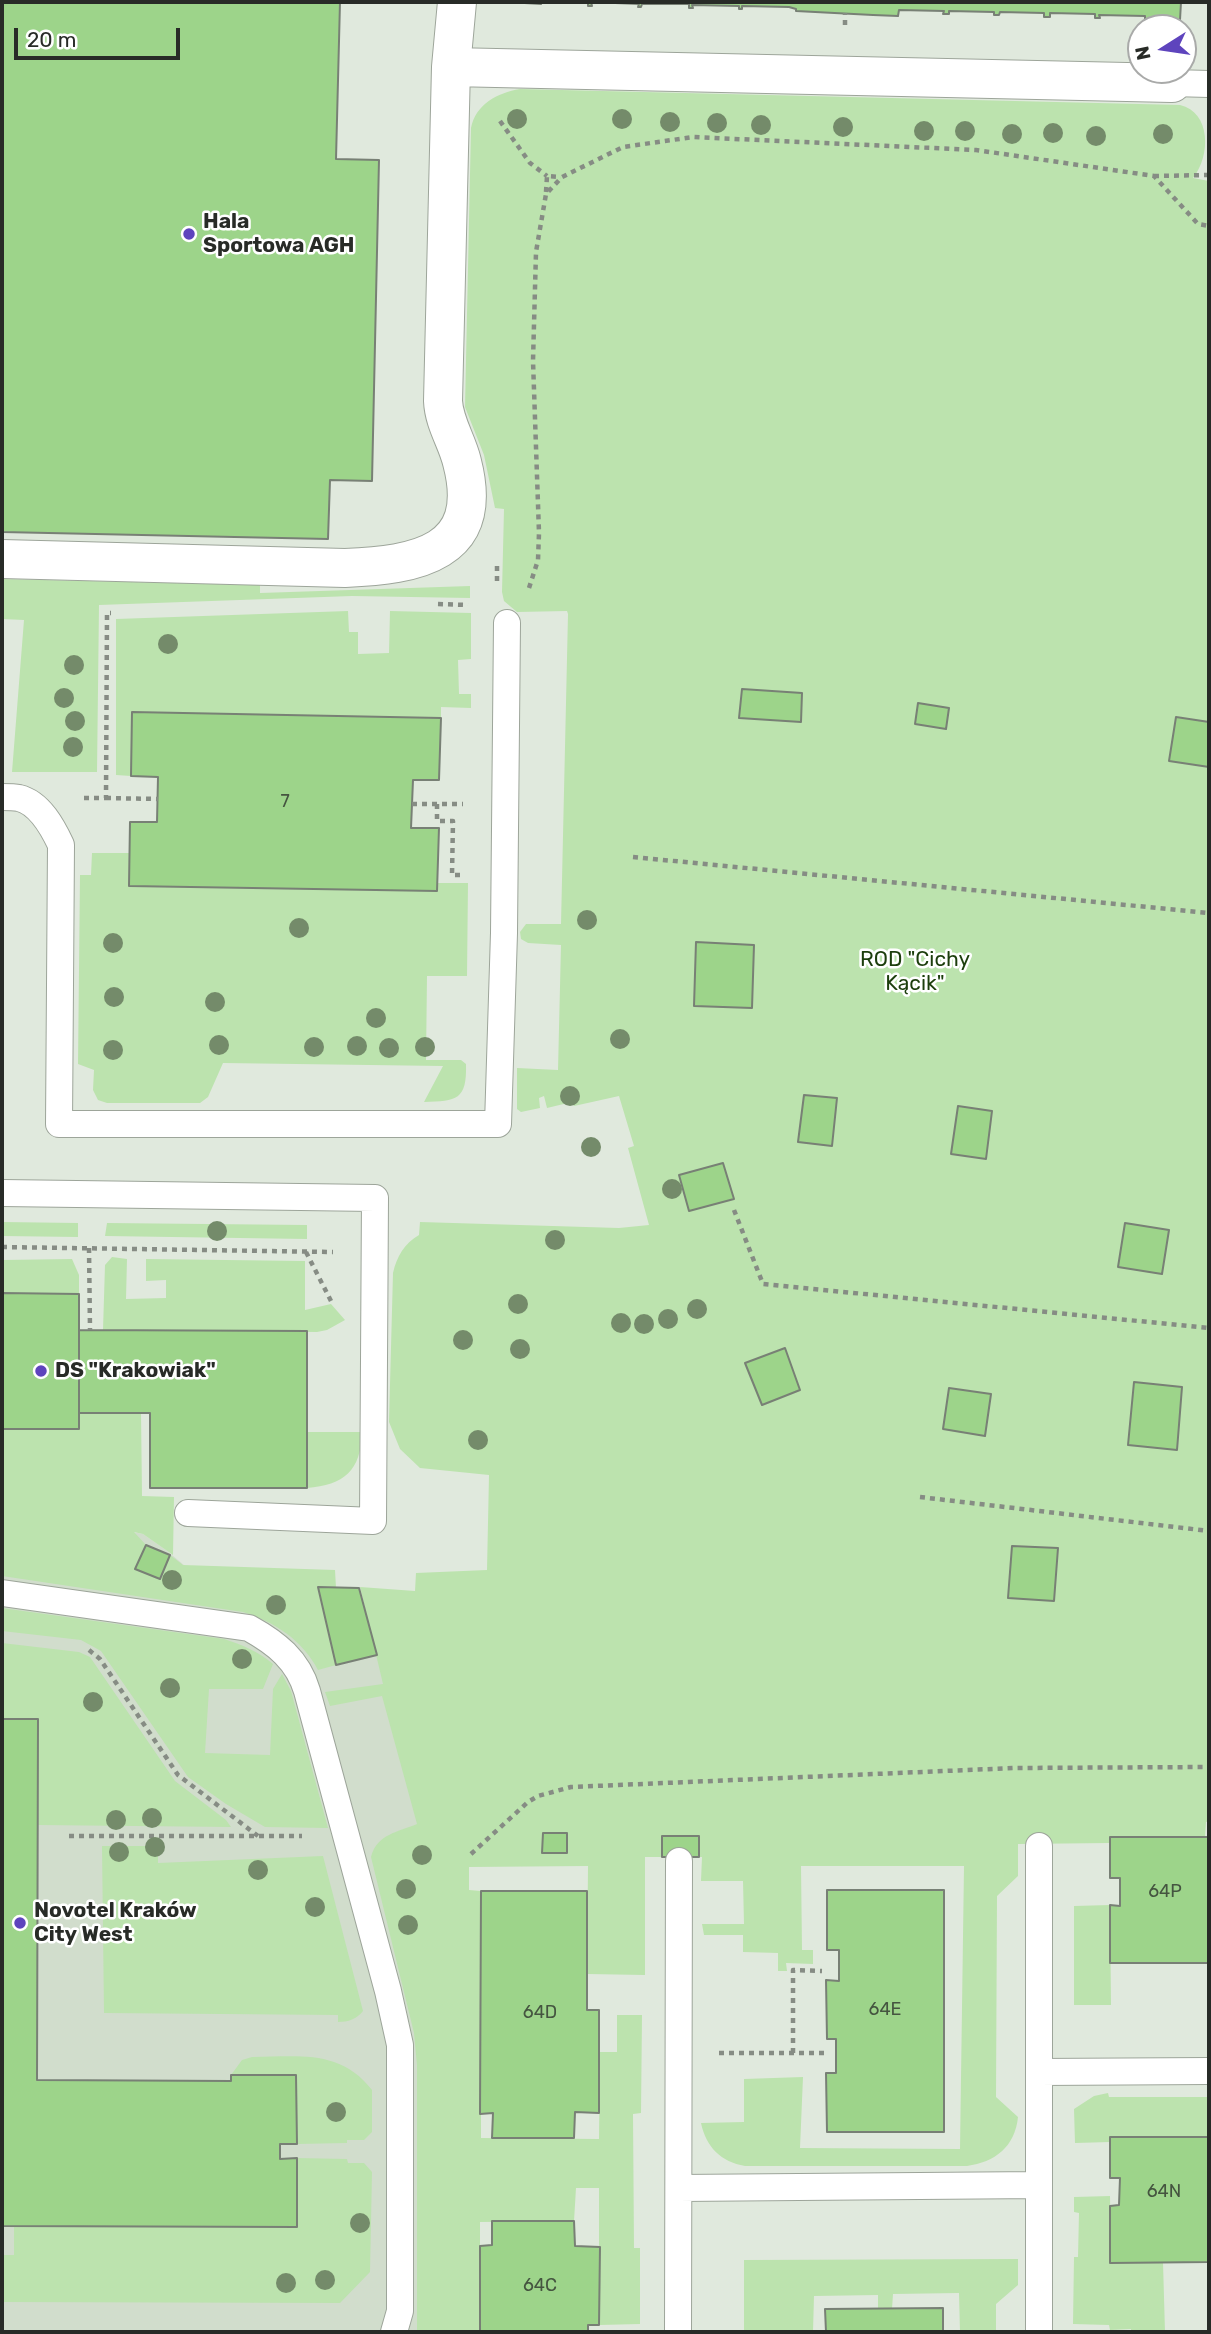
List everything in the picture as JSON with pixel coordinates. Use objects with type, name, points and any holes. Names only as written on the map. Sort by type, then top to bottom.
[{"type":"street","points":[[2,559],[331,568],[386,566],[414,561],[432,554],[453,536],[464,513],[466,489],[461,457],[444,411],[457,2]]},
{"type":"street","points":[[457,67],[1127,82]]},
{"type":"lane","points":[[11,798],[32,805],[49,821],[61,845],[59,1124],[498,1124],[507,623]]},
{"type":"lane","points":[[2,1193],[375,1198],[373,1521],[188,1513]]},
{"type":"lane","points":[[2,1593],[249,1628],[274,1643],[299,1670],[388,1991],[400,2045],[400,2311],[394,2332]]},
{"type":"lane","points":[[1039,1846],[1039,2332]]},
{"type":"lane","points":[[678,2332],[679,1861]]},
{"type":"lane","points":[[1039,2072],[1209,2071]]},
{"type":"lane","points":[[679,2188],[1039,2185]]},
{"type":"path","points":[[845,13],[845,25]]},
{"type":"path","points":[[457,67],[530,163],[547,176],[562,177]]},
{"type":"path","points":[[546,194],[562,177],[623,147],[694,137],[976,150],[1154,176],[1209,175]]},
{"type":"path","points":[[507,623],[526,602],[538,560],[533,347],[536,252],[547,176]]},
{"type":"path","points":[[1154,176],[1198,224],[1209,226]]},
{"type":"path","points":[[429,604],[480,605]]},
{"type":"path","points":[[106,798],[107,613],[120,612]]},
{"type":"path","points":[[11,798],[158,799]]},
{"type":"path","points":[[412,804],[464,804],[464,816]]},
{"type":"path","points":[[437,804],[437,821],[453,821],[452,875],[463,875],[463,863]]},
{"type":"path","points":[[633,857],[1209,913]]},
{"type":"path","points":[[734,1210],[763,1284],[1209,1328]]},
{"type":"path","points":[[2,1247],[376,1252]]},
{"type":"path","points":[[89,1248],[90,1330]]},
{"type":"path","points":[[920,1497],[1209,1531]]},
{"type":"path","points":[[82,1647],[100,1659],[183,1780],[258,1836]]},
{"type":"path","points":[[471,1854],[528,1802],[538,1796],[571,1787],[1014,1768],[1209,1767]]},
{"type":"path","points":[[69,1836],[311,1836]]},
{"type":"path","points":[[793,2053],[793,1970],[822,1971]]},
{"type":"path","points":[[678,2053],[824,2053]]},
{"type":"shaded area","points":[[133,1532],[143,1534],[197,1576],[359,1588],[438,1851],[442,2332],[2,2332],[2,1540]]},
{"type":"green space","name":"ROD \"Cichy Kącik\"","points":[[520,89],[1180,105],[1198,116],[1202,125],[1205,147],[1199,169],[1193,178],[1209,181],[1209,1821],[1206,1822],[1205,1837],[1110,1837],[1110,1843],[1018,1844],[1018,1876],[997,1896],[996,2097],[1018,2117],[1013,2137],[1002,2151],[986,2161],[967,2166],[745,2166],[729,2161],[716,2152],[703,2132],[701,2123],[744,2122],[744,2079],[803,2077],[800,2148],[960,2149],[964,1866],[801,1866],[802,1950],[813,1950],[813,1964],[786,1963],[787,1971],[778,1971],[778,1953],[743,1952],[743,1935],[704,1935],[702,1924],[744,1924],[743,1881],[701,1881],[702,1857],[645,1857],[645,1975],[587,1974],[588,1866],[469,1867],[469,1890],[481,1891],[481,2138],[599,2139],[600,2052],[617,2052],[617,2015],[642,2015],[641,2113],[633,2114],[634,2248],[640,2248],[640,2324],[599,2325],[599,2188],[576,2188],[574,2221],[480,2222],[480,2332],[417,2332],[417,2065],[414,2033],[371,1857],[383,1839],[417,1824],[382,1696],[330,1706],[325,1692],[383,1684],[360,1587],[415,1591],[416,1573],[487,1570],[489,1475],[420,1468],[400,1449],[389,1422],[393,1273],[402,1251],[419,1235],[420,1222],[619,1228],[649,1225],[628,1148],[634,1146],[619,1096],[574,1106],[572,1102],[547,1108],[544,1096],[539,1098],[540,1108],[521,1112],[517,1109],[517,1068],[558,1070],[561,945],[528,943],[521,939],[520,932],[526,924],[561,924],[568,614],[567,611],[517,612],[504,601],[504,509],[495,508],[484,455],[465,407],[471,128],[478,112],[489,101],[503,93]]},
{"type":"green space","points":[[2,579],[260,585],[260,593],[470,586],[470,598],[352,596],[99,605],[97,772],[12,772],[24,620],[2,619]]},
{"type":"green space","points":[[348,611],[349,632],[358,632],[358,654],[389,653],[390,611],[471,613],[471,659],[458,660],[459,694],[471,694],[471,708],[441,707],[441,718],[132,712],[131,776],[116,775],[116,619]]},
{"type":"green space","points":[[92,853],[129,853],[129,886],[437,890],[437,883],[468,883],[467,976],[427,976],[426,1060],[461,1060],[466,1064],[462,1092],[445,1101],[424,1102],[443,1066],[223,1063],[208,1097],[200,1103],[107,1103],[98,1100],[93,1090],[94,1070],[78,1064],[80,875],[91,875]]},
{"type":"green space","points":[[2,1222],[78,1223],[78,1237],[2,1236]]},
{"type":"green space","points":[[107,1223],[307,1225],[307,1239],[105,1236]]},
{"type":"green space","points":[[112,1257],[127,1259],[126,1299],[166,1298],[166,1280],[146,1281],[146,1259],[305,1261],[305,1310],[331,1304],[345,1320],[327,1330],[317,1332],[103,1330],[105,1265]]},
{"type":"green space","points":[[72,1259],[79,1275],[79,1294],[2,1293],[2,1260]]},
{"type":"green space","points":[[141,1412],[142,1496],[174,1497],[173,1555],[143,1534],[134,1532],[146,1545],[135,1569],[160,1579],[170,1555],[183,1565],[335,1570],[336,1588],[318,1588],[336,1665],[318,1670],[304,1649],[286,1633],[243,1612],[2,1576],[2,1429],[78,1429],[79,1413]]},
{"type":"green space","points":[[307,1432],[362,1432],[358,1457],[348,1474],[331,1483],[307,1488]]},
{"type":"green space","points":[[2,1608],[224,1639],[262,1655],[273,1664],[263,1689],[209,1689],[205,1753],[270,1755],[273,1689],[282,1674],[291,1691],[328,1828],[265,1827],[226,1804],[188,1777],[101,1651],[81,1640],[2,1631]]},
{"type":"green space","points":[[2,1643],[79,1652],[90,1657],[175,1781],[226,1820],[231,1827],[38,1825],[38,1719],[2,1719]]},
{"type":"green space","points":[[102,1846],[158,1846],[158,1863],[323,1856],[363,2011],[352,2020],[338,2022],[338,2015],[104,2013]]},
{"type":"green space","points":[[1110,1905],[1111,2005],[1074,2005],[1074,1906]]},
{"type":"green space","points":[[252,2057],[318,2058],[346,2068],[360,2077],[372,2090],[372,2132],[364,2140],[347,2140],[347,2143],[297,2144],[296,2075],[231,2075],[242,2060]]},
{"type":"green space","points":[[1108,2093],[1109,2097],[1209,2097],[1209,2137],[1111,2137],[1110,2142],[1075,2143],[1074,2109],[1094,2096]]},
{"type":"green space","points":[[297,2158],[347,2159],[348,2163],[364,2163],[372,2172],[370,2272],[340,2303],[2,2302],[2,2255],[14,2255],[14,2226],[296,2227]]},
{"type":"green space","points":[[1110,2196],[1111,2262],[1163,2262],[1165,2332],[1131,2332],[1131,2329],[1110,2330],[1109,2325],[1073,2324],[1074,2257],[1078,2257],[1079,2213],[1074,2212],[1074,2197]]},
{"type":"green space","points":[[1018,2259],[1018,2285],[996,2304],[996,2332],[960,2332],[959,2293],[893,2294],[892,2309],[878,2309],[878,2295],[814,2296],[813,2332],[744,2332],[744,2260]]},
{"type":"building","name":"Hala Sportowa AGH","points":[[2,2],[340,2],[336,159],[379,160],[372,481],[330,480],[328,539],[2,532]]},
{"type":"building","points":[[508,2],[542,2],[541,4]]},
{"type":"building","points":[[591,2],[1181,2],[1180,14],[1099,15],[1100,18],[1095,18],[1095,14],[1050,13],[1050,17],[1044,17],[1044,13],[1000,12],[999,15],[994,15],[994,12],[949,11],[949,14],[943,14],[944,11],[899,10],[898,16],[796,11],[789,7],[742,6],[742,9],[739,9],[739,6],[692,5],[693,8],[689,8],[689,4],[642,4],[638,7],[639,4]]},
{"type":"building","points":[[742,689],[802,693],[801,722],[739,718]]},
{"type":"building","points":[[918,703],[949,708],[946,729],[915,724]]},
{"type":"building","points":[[132,712],[441,718],[439,780],[413,780],[411,828],[439,828],[437,891],[129,886],[130,822],[157,822],[158,777],[131,776]]},
{"type":"building","points":[[1176,717],[1209,722],[1209,767],[1169,761]]},
{"type":"building","points":[[696,942],[754,945],[752,1008],[694,1006]]},
{"type":"building","points":[[804,1095],[837,1098],[832,1146],[798,1142]]},
{"type":"building","points":[[958,1106],[992,1111],[986,1159],[951,1154]]},
{"type":"building","points":[[723,1163],[734,1199],[689,1211],[679,1175]]},
{"type":"building","points":[[1125,1223],[1169,1230],[1162,1274],[1118,1267]]},
{"type":"building","name":"DS \"Krakowiak\"","points":[[2,1293],[79,1294],[79,1429],[2,1429]]},
{"type":"building","points":[[79,1330],[307,1331],[307,1488],[150,1488],[150,1413],[79,1413]]},
{"type":"building","points":[[785,1348],[800,1390],[762,1405],[745,1363]]},
{"type":"building","points":[[1134,1382],[1182,1387],[1177,1450],[1128,1445]]},
{"type":"building","points":[[949,1388],[991,1394],[985,1436],[943,1429]]},
{"type":"building","points":[[146,1545],[170,1555],[160,1579],[135,1569]]},
{"type":"building","points":[[1012,1546],[1058,1548],[1054,1601],[1008,1598]]},
{"type":"building","points":[[318,1587],[359,1588],[377,1655],[336,1665]]},
{"type":"building","name":"Novotel Kraków City West","points":[[2,1719],[38,1719],[37,2080],[231,2081],[231,2075],[296,2075],[297,2144],[280,2144],[280,2159],[297,2158],[297,2227],[2,2226]]},
{"type":"building","points":[[543,1833],[567,1833],[567,1853],[542,1853]]},
{"type":"building","points":[[662,1836],[699,1836],[699,1857],[662,1857]]},
{"type":"building","points":[[1110,1837],[1209,1837],[1209,1963],[1110,1963],[1110,1905],[1120,1906],[1120,1878],[1110,1878]]},
{"type":"building","points":[[827,1890],[944,1890],[944,2132],[827,2132],[826,2073],[836,2073],[836,2039],[827,2039],[826,1980],[839,1981],[839,1950],[827,1950]]},
{"type":"building","points":[[481,1891],[587,1891],[587,2010],[599,2010],[599,2113],[575,2112],[574,2138],[492,2138],[493,2113],[480,2114]]},
{"type":"building","points":[[1110,2137],[1209,2137],[1209,2262],[1110,2263],[1110,2206],[1119,2205],[1120,2178],[1110,2178]]},
{"type":"building","points":[[492,2221],[574,2221],[575,2246],[600,2247],[599,2325],[588,2325],[588,2332],[480,2332],[480,2246],[492,2245]]},
{"type":"building","points":[[943,2308],[943,2332],[826,2332],[825,2309]]},
{"type":"place","name":"Hala Sportowa AGH","points":[[189,234]]},
{"type":"place","name":"DS \"Krakowiak\"","points":[[41,1371]]},
{"type":"place","name":"Novotel Kraków City West","points":[[20,1923]]}]
